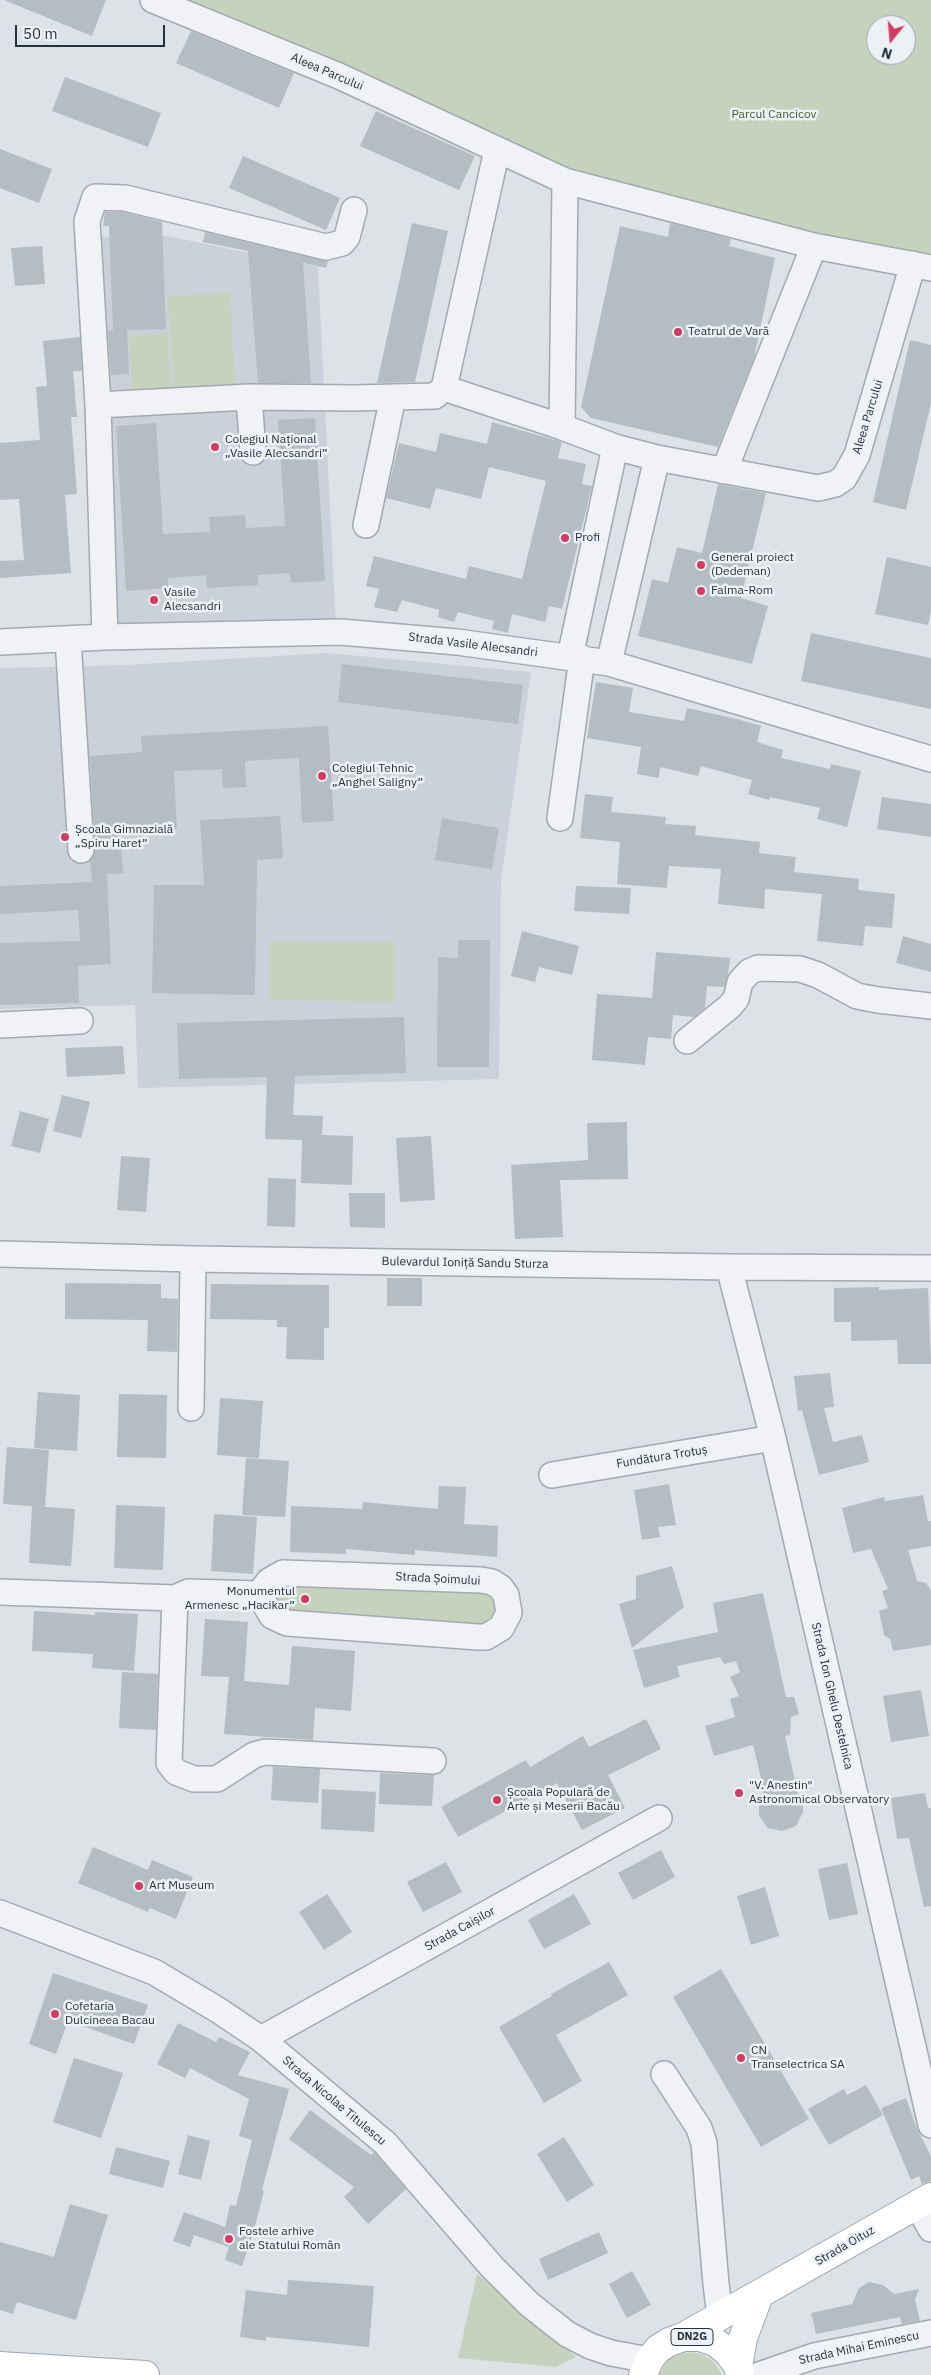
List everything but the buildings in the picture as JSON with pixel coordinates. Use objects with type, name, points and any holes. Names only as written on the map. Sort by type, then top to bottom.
[{"type":"main road","name":"Strada Oituz","points":[[683,2337],[924,2201]]},
{"type":"main road","points":[[746,2372],[743,2338],[760,2295]]},
{"type":"main road","name":"DN2G","points":[[642,2371],[664,2346],[683,2337],[700,2337],[715,2342],[728,2352],[746,2372]]},
{"type":"main road","points":[[11,2369],[145,2375]]},
{"type":"street","name":"Aleea Parcului","points":[[153,0],[339,76],[566,181],[814,246],[922,266],[857,455],[844,478],[835,484],[818,488],[657,458],[615,447],[562,427],[444,388]]},
{"type":"street","points":[[98,405],[249,397],[435,396],[444,388],[498,150]]},
{"type":"street","points":[[562,427],[566,181]]},
{"type":"street","points":[[105,636],[98,405],[88,221],[95,197],[125,198],[326,248],[342,243],[347,237],[354,210]]},
{"type":"street","points":[[724,471],[814,246]]},
{"type":"street","points":[[249,397],[253,452]]},
{"type":"street","points":[[366,525],[393,397]]},
{"type":"street","points":[[560,818],[576,658],[615,447]]},
{"type":"street","points":[[609,663],[657,458]]},
{"type":"street","name":"Strada Vasile Alecsandri","points":[[0,642],[105,636],[341,632],[457,642],[609,663],[931,759]]},
{"type":"street","points":[[68,639],[81,850]]},
{"type":"street","points":[[687,1041],[729,1007],[736,999],[740,982],[750,972],[758,968],[800,969],[818,975],[857,996],[931,1006]]},
{"type":"street","points":[[0,1025],[80,1020]]},
{"type":"street","name":"Bulevardul Ioniță Sandu Sturza","points":[[0,1254],[193,1259],[931,1268]]},
{"type":"street","points":[[191,1408],[193,1259]]},
{"type":"street","name":"Strada Ion Ghelu Destelnica","points":[[729,1267],[772,1438],[931,2125]]},
{"type":"street","name":"Fundătura Trotuș","points":[[552,1475],[772,1438]]},
{"type":"street","name":"Strada Șoimului","points":[[283,1573],[481,1580],[492,1582],[500,1587],[506,1595],[509,1613],[501,1628],[486,1637],[478,1637],[287,1622],[272,1616],[259,1594],[270,1581],[283,1573]]},
{"type":"street","points":[[0,1592],[175,1598],[188,1592],[259,1594]]},
{"type":"street","points":[[175,1598],[169,1763],[176,1772],[194,1779],[217,1779],[254,1754],[265,1752],[433,1761]]},
{"type":"street","name":"Strada Caișilor","points":[[261,2039],[659,1818]]},
{"type":"street","name":"Strada Nicolae Titulescu","points":[[0,1913],[154,1972],[183,1987],[261,2039],[385,2143],[492,2267],[530,2304],[567,2334],[590,2346],[611,2353],[642,2371]]},
{"type":"street","points":[[664,2074],[699,2128],[704,2143],[720,2316]]},
{"type":"street","points":[[924,2201],[931,2229]]},
{"type":"street","name":"Strada Mihai Eminescu","points":[[746,2372],[814,2356],[931,2333]]},
{"type":"shaded area","name":"Colegiul Național „Vasile Alecsandri”","points":[[162,235],[318,267],[336,627],[112,632],[95,237]]},
{"type":"shaded area","name":"Colegiul Tehnic „Anghel Saligny”","points":[[327,653],[531,672],[501,880],[499,1079],[138,1088],[135,1005],[0,1009],[0,668],[126,665]]},
{"type":"green space","name":"Parcul Cancicov","points":[[153,0],[931,0],[931,268],[565,181]]},
{"type":"green space","points":[[230,292],[236,394],[174,398],[168,296]]},
{"type":"green space","points":[[168,333],[171,396],[132,398],[129,335]]},
{"type":"green space","points":[[269,941],[395,942],[395,1002],[269,1000]]},
{"type":"green space","points":[[279,1584],[492,1591],[503,1614],[485,1625],[288,1615],[282,1613],[273,1594]]},
{"type":"green space","points":[[477,2274],[576,2357],[556,2367],[458,2358]]},
{"type":"green space","points":[[692,2352],[703,2355],[713,2361],[722,2375],[658,2375],[669,2359],[680,2354]]},
{"type":"place","name":"Teatrul de Vară","points":[[678,332]]},
{"type":"place","name":"Colegiul Național „Vasile Alecsandri”","points":[[215,447]]},
{"type":"place","name":"Profi","points":[[565,538]]},
{"type":"place","name":"General proiect (Dedeman)","points":[[701,565]]},
{"type":"place","name":"Falma-Rom","points":[[701,591]]},
{"type":"place","name":"Vasile Alecsandri","points":[[154,600]]},
{"type":"place","name":"Colegiul Tehnic „Anghel Saligny”","points":[[322,776]]},
{"type":"place","name":"Școala Gimnazială „Spiru Haret”","points":[[65,837]]},
{"type":"place","name":"Monumentul Armenesc „Hacikar”","points":[[305,1599]]},
{"type":"place","name":"\"V. Anestin\" Astronomical Observatory","points":[[739,1793]]},
{"type":"place","name":"Școala Populară de Arte și Meserii Bacău","points":[[497,1800]]},
{"type":"place","name":"Art Museum","points":[[139,1886]]},
{"type":"place","name":"Cofetaria Dulcineea Bacau","points":[[55,2014]]},
{"type":"place","name":"CN Transelectrica SA","points":[[741,2058]]},
{"type":"place","name":"Fostele arhive ale Statului Român","points":[[229,2239]]}]
